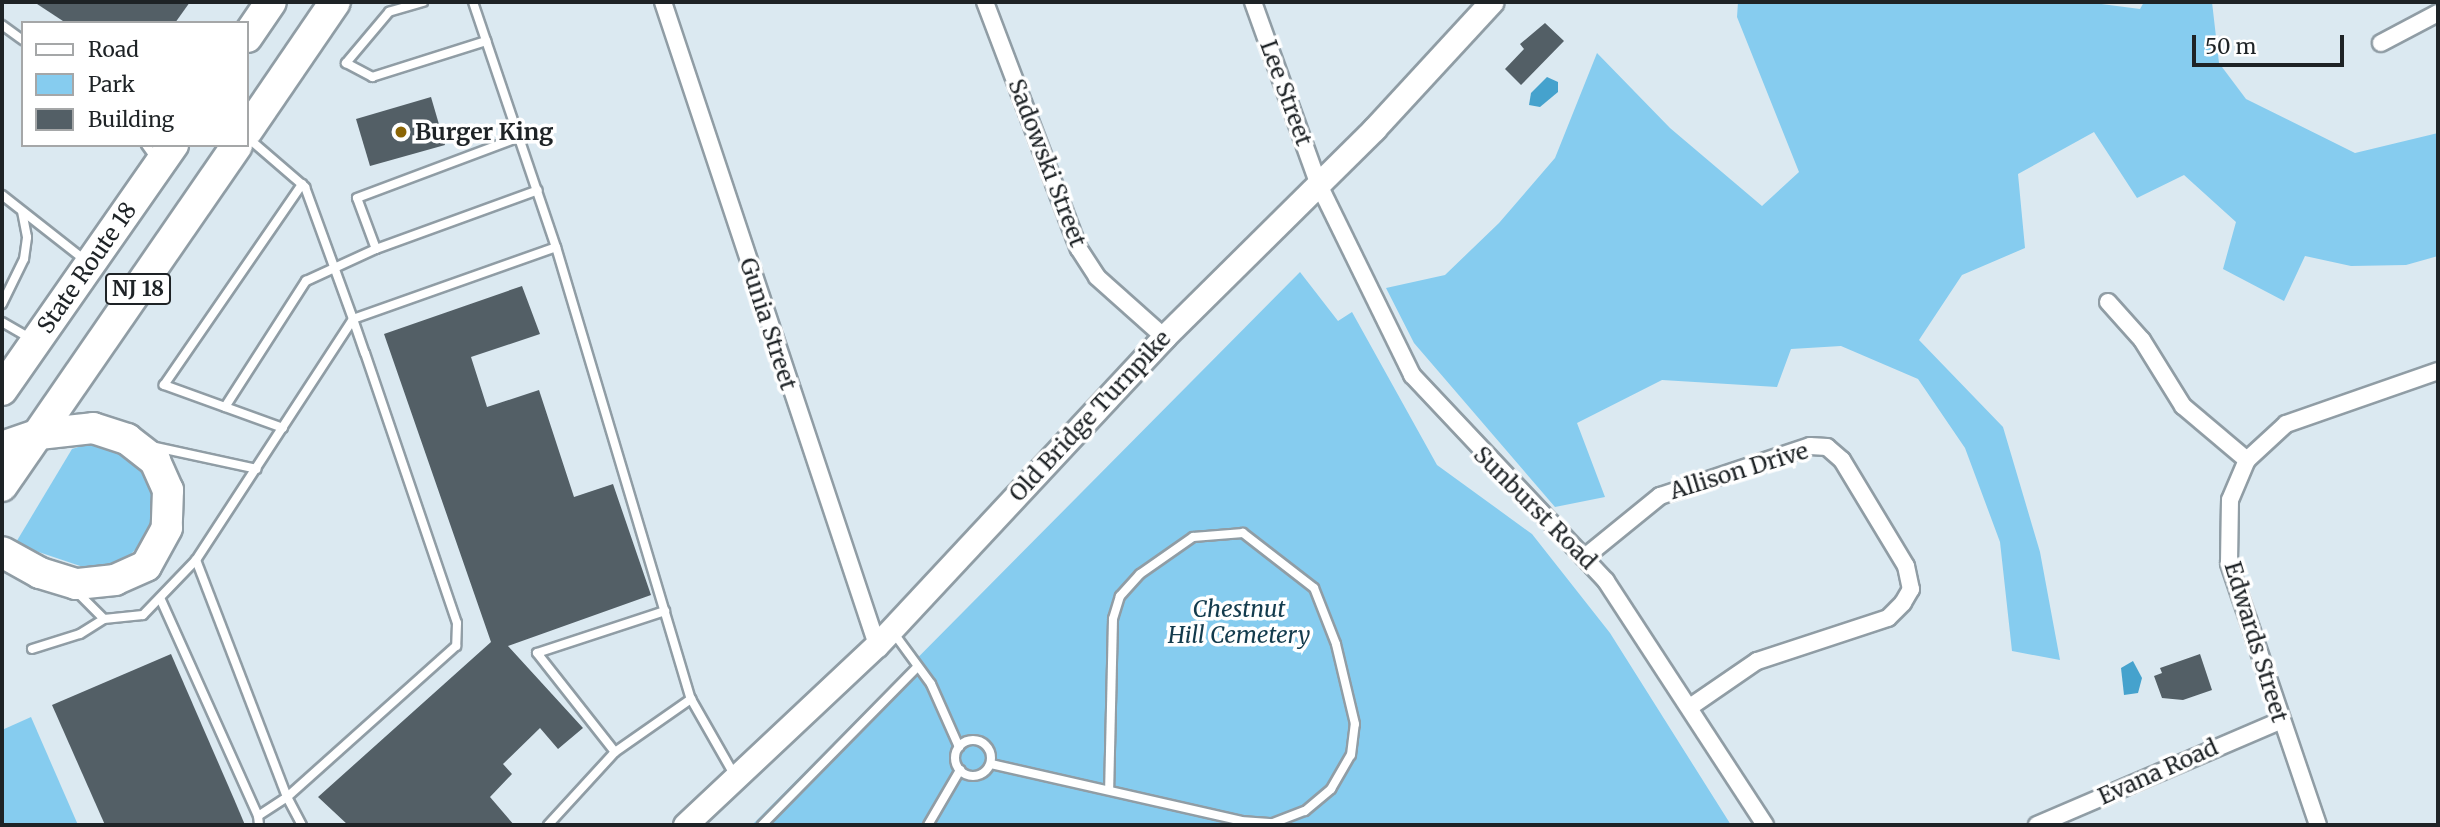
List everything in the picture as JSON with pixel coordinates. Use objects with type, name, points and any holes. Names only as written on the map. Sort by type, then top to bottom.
[{"type":"highway","points":[[248,36],[271,2]]},
{"type":"highway","points":[[248,130],[335,2]]},
{"type":"highway","name":"NJ 18","points":[[2,486],[236,147]]},
{"type":"highway","name":"State Route 18","points":[[2,390],[90,264],[160,151]]},
{"type":"highway","points":[[2,447],[39,434],[93,428],[137,447],[155,461],[169,490],[167,528],[146,566],[114,580],[67,581],[2,552]]},
{"type":"street","name":"Gunia Street","points":[[663,2],[884,637]]},
{"type":"street","name":"Sadowski Street","points":[[985,2],[1079,249],[1097,276],[1164,337]]},
{"type":"street","name":"Lee Street","points":[[1253,2],[1319,185]]},
{"type":"street","name":"Old Bridge Turnpike","points":[[685,825],[737,779],[884,637],[1164,337],[1319,185],[1491,2]]},
{"type":"street","points":[[2381,43],[2438,13]]},
{"type":"street","name":"Sunburst Road","points":[[1319,185],[1429,399],[1585,556],[1690,707],[1765,825]]},
{"type":"street","points":[[2108,302],[2142,340],[2183,406],[2247,460]]},
{"type":"street","name":"Edwards Street","points":[[2318,825],[2280,721],[2229,563],[2230,500],[2247,460],[2286,424],[2438,370]]},
{"type":"street","name":"Allison Drive","points":[[1585,556],[1660,496],[1810,446],[1827,447],[1842,460],[1906,566],[1907,596],[1888,618],[1757,661],[1690,707]]},
{"type":"street","name":"Evana Road","points":[[2037,825],[2280,721]]},
{"type":"lane","points":[[423,2],[389,12],[346,63],[372,77],[486,41]]},
{"type":"lane","points":[[473,2],[556,247],[691,699],[737,779]]},
{"type":"lane","points":[[2,25],[21,39]]},
{"type":"lane","points":[[162,600],[259,821],[456,646],[457,623],[353,319],[302,184],[248,138]]},
{"type":"lane","points":[[376,249],[357,198],[519,138]]},
{"type":"lane","points":[[283,428],[164,385],[302,184]]},
{"type":"lane","points":[[225,407],[306,281],[376,249],[538,191]]},
{"type":"lane","points":[[2,195],[90,264]]},
{"type":"lane","points":[[2,304],[24,259],[27,237],[22,211]]},
{"type":"lane","points":[[32,649],[80,634],[104,619],[143,615],[162,600],[196,560],[353,319],[556,247]]},
{"type":"lane","points":[[2,323],[36,341]]},
{"type":"lane","points":[[137,447],[165,446],[257,468]]},
{"type":"lane","points":[[991,764],[1109,790],[1273,823],[1305,811],[1331,789],[1351,755],[1351,690],[1314,588],[1243,533],[1193,537],[1140,574],[1120,596],[1114,619],[1109,790]]},
{"type":"lane","points":[[196,560],[287,797],[302,825]]},
{"type":"lane","points":[[67,581],[104,619]]},
{"type":"lane","points":[[615,752],[537,653],[665,611]]},
{"type":"lane","points":[[884,637],[917,667],[944,708],[959,747],[955,759],[960,770],[978,776],[991,764]]},
{"type":"lane","points":[[762,825],[917,667]]},
{"type":"lane","points":[[548,825],[615,752],[691,699]]},
{"type":"lane","points":[[959,747],[974,739],[985,743],[991,764]]},
{"type":"lane","points":[[928,825],[960,770]]},
{"type":"green space","points":[[1738,2],[2086,2],[2140,9],[2144,2],[2212,2],[2219,63],[2246,99],[2355,153],[2438,133],[2438,256],[2406,265],[2351,266],[2305,256],[2284,301],[2223,269],[2236,222],[2184,175],[2137,198],[2094,132],[2018,174],[2025,248],[1962,275],[1919,340],[2003,427],[2040,552],[2060,660],[2012,651],[2000,542],[1965,448],[1918,379],[1841,346],[1791,349],[1777,387],[1662,380],[1577,423],[1605,497],[1555,507],[1414,343],[1386,288],[1445,275],[1499,223],[1555,158],[1597,53],[1670,128],[1762,206],[1799,172],[1737,17]]},
{"type":"green space","name":"Chestnut Hill Cemetery","points":[[1300,272],[1338,321],[1352,312],[1437,465],[1532,534],[1610,633],[1731,825],[752,825]]},
{"type":"green space","points":[[91,443],[119,448],[142,468],[152,492],[153,516],[144,541],[125,560],[95,571],[15,544],[72,449]]},
{"type":"green space","points":[[31,717],[78,825],[2,825],[2,730]]},
{"type":"shaded area","points":[[1547,77],[1558,82],[1558,92],[1540,107],[1529,105],[1531,93]]},
{"type":"shaded area","points":[[2133,661],[2142,678],[2138,693],[2124,695],[2121,668]]},
{"type":"building","points":[[34,2],[190,2],[176,21],[63,21]]},
{"type":"building","points":[[1545,23],[1564,41],[1521,85],[1505,69],[1524,49],[1520,44]]},
{"type":"building","name":"Burger King","points":[[431,97],[445,145],[370,166],[356,119]]},
{"type":"building","points":[[522,286],[540,334],[471,357],[487,407],[539,390],[574,497],[613,484],[651,595],[508,646],[583,728],[558,749],[540,728],[503,764],[512,774],[490,797],[514,825],[348,825],[318,797],[491,642],[384,334]]},
{"type":"building","points":[[171,654],[245,825],[105,825],[52,705]]},
{"type":"building","points":[[2200,654],[2212,690],[2183,700],[2162,698],[2154,676],[2162,673],[2160,668]]},
{"type":"place","name":"Burger King","points":[[401,132]]}]
